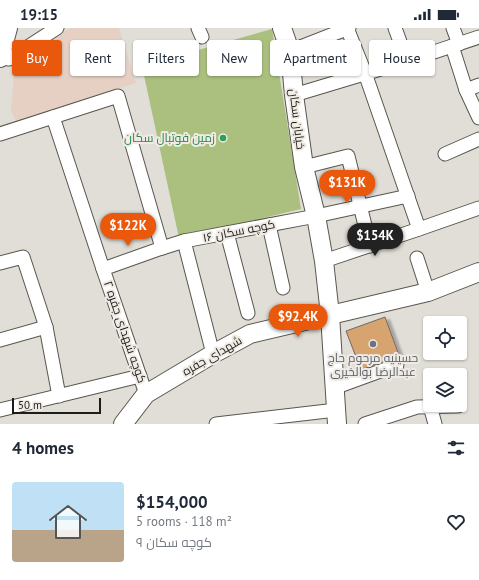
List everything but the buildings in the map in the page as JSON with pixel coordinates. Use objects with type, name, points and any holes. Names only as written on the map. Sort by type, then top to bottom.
[{"type":"street","points":[[8,28],[0,58],[9,59],[57,28]]},
{"type":"street","name":"خیابان سکان","points":[[282,28],[286,40]]},
{"type":"street","points":[[318,40],[348,28],[419,229]]},
{"type":"street","points":[[395,28],[399,40]]},
{"type":"street","points":[[453,28],[466,90],[479,118]]},
{"type":"street","points":[[435,52],[479,37]]},
{"type":"street","points":[[294,95],[369,73]]},
{"type":"street","name":"خیابان سکان","points":[[292,76],[304,167],[316,216],[324,260],[330,315],[336,417]]},
{"type":"street","points":[[466,90],[479,86]]},
{"type":"street","points":[[0,134],[118,96],[162,248]]},
{"type":"street","name":"کوچه شهدای جفره ۲","points":[[53,117],[103,270],[146,394]]},
{"type":"street","points":[[445,154],[479,139]]},
{"type":"street","points":[[304,167],[348,156],[370,246]]},
{"type":"street","name":"کوچه سکان ۱۶","points":[[103,270],[184,241],[316,216],[408,196]]},
{"type":"street","points":[[324,260],[370,246],[479,208]]},
{"type":"street","points":[[269,225],[283,288]]},
{"type":"street","points":[[227,233],[248,313]]},
{"type":"street","points":[[184,241],[213,354]]},
{"type":"street","points":[[0,263],[23,257],[46,327],[59,396]]},
{"type":"street","points":[[417,258],[428,292]]},
{"type":"street","name":"شهدای جفره","points":[[123,424],[146,394],[250,334],[428,292],[479,273]]},
{"type":"street","points":[[0,340],[46,327]]},
{"type":"street","points":[[334,388],[397,365]]},
{"type":"street","points":[[0,410],[140,376]]},
{"type":"street","points":[[370,423],[417,407],[423,407]]},
{"type":"street","points":[[432,412],[435,424]]},
{"type":"street","points":[[216,424],[336,417]]},
{"type":"shaded area","points":[[70,28],[119,28],[123,40],[70,40],[70,76],[125,76],[125,47],[136,83],[16,121],[11,110],[14,76],[62,76],[62,40],[51,40]]},
{"type":"green space","name":"زمین فوتبال سکان","points":[[272,29],[274,40],[270,40],[270,76],[280,76],[301,209],[179,238],[144,76],[199,76],[199,50],[207,48],[207,76],[262,76],[262,40],[233,40]]},
{"type":"place","name":"زمین فوتبال سکان","points":[[223,138]]},
{"type":"place","name":"حسینیه مرحوم حاج عبدالرضا بوالخیری","points":[[373,344]]}]
